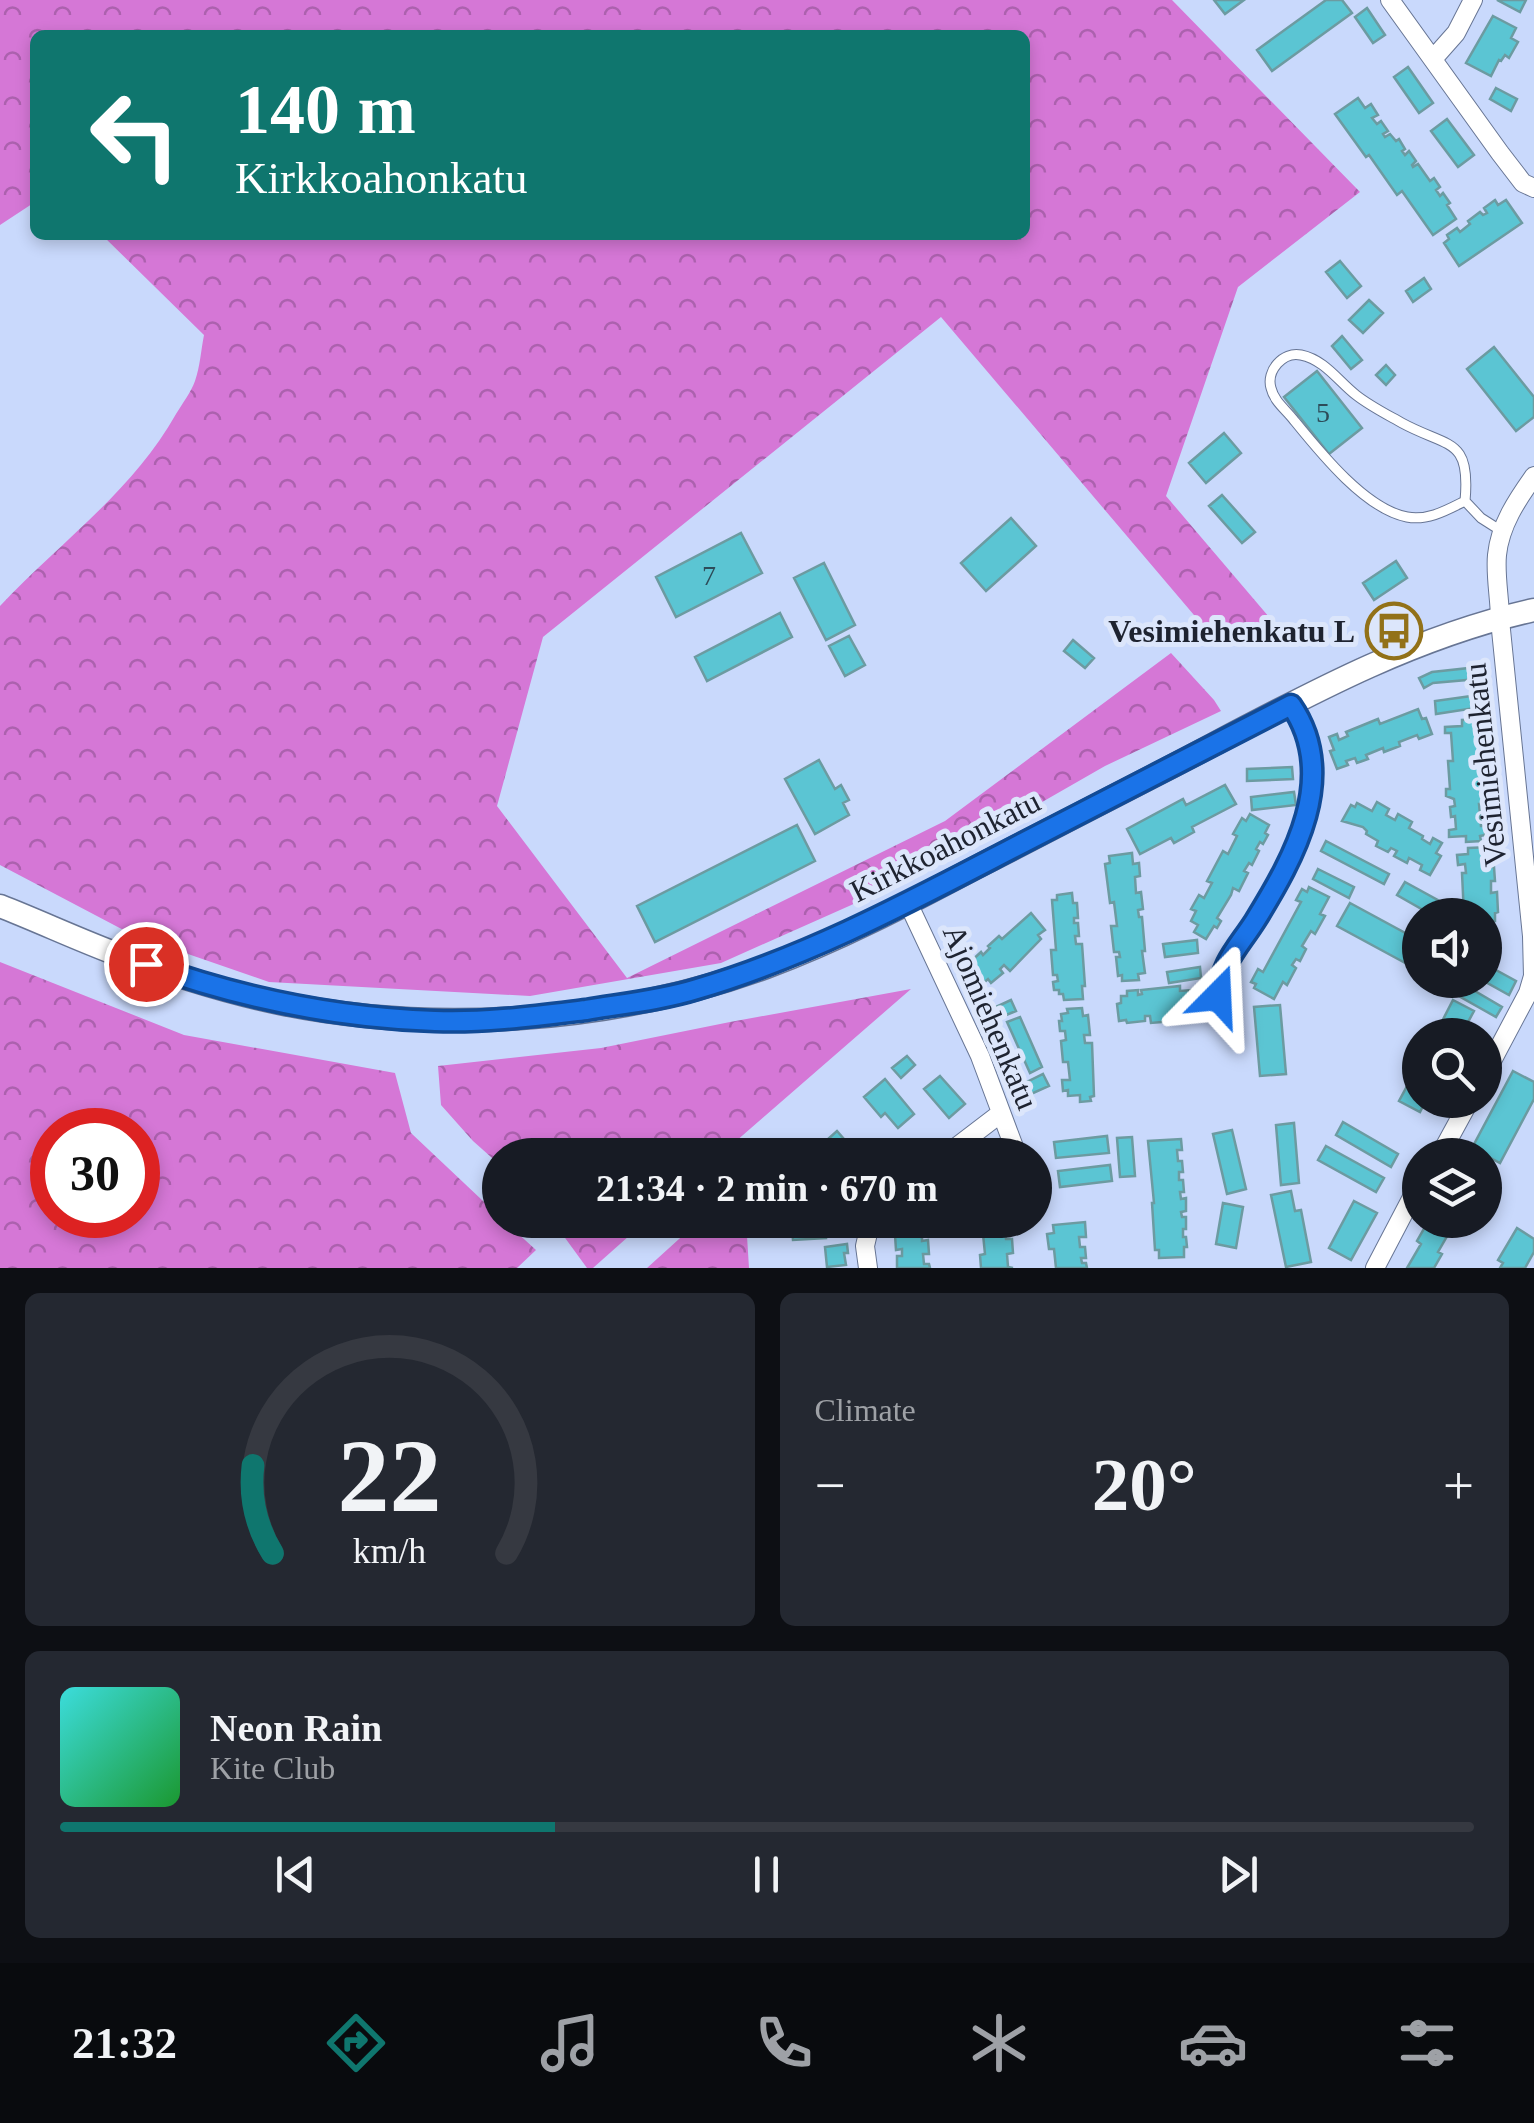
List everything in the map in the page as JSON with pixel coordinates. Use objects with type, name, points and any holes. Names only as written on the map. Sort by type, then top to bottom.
[{"type":"street","points":[[1390,0],[1523,182],[1534,188]]},
{"type":"street","points":[[1433,59],[1456,33],[1473,0]]},
{"type":"street","points":[[1503,532],[1510,510],[1534,476]]},
{"type":"street","name":"Vesimiehenkatu","points":[[1502,1042],[1533,976],[1500,620],[1497,553],[1503,532]]},
{"type":"street","name":"Kirkkoahonkatu","points":[[0,906],[172,974],[279,1002],[353,1014],[435,1022],[500,1020],[677,994],[765,967],[822,944],[1397,653],[1534,610]]},
{"type":"street","points":[[1218,996],[1223,968],[1274,889],[1305,824],[1311,761],[1302,721],[1291,705]]},
{"type":"street","name":"Ajomiehenkatu","points":[[908,903],[980,1056],[1011,1138]]},
{"type":"street","points":[[968,1138],[1001,1113]]},
{"type":"street","points":[[1375,1268],[1402,1216]]},
{"type":"street","points":[[867,1238],[868,1268]]},
{"type":"lane","points":[[1465,501],[1419,518],[1385,508],[1354,486],[1277,402],[1270,387],[1274,369],[1292,354],[1303,355],[1333,372],[1354,394],[1378,410],[1448,443],[1462,456],[1467,479],[1465,501],[1481,518],[1503,532]]},
{"type":"green space","points":[[0,0],[1172,0],[1360,192],[1238,287],[1166,496],[1292,644],[1205,628],[941,317],[543,637],[497,806],[627,978],[945,821],[1171,653],[1221,711],[1105,766],[903,882],[721,963],[530,996],[269,982],[133,935],[0,865],[0,606],[117,492],[158,442],[195,381],[204,335],[107,240],[1030,240],[1030,30],[30,30],[30,205],[0,225]]},
{"type":"green space","points":[[0,962],[184,1035],[395,1073],[411,1133],[482,1200],[482,1238],[523,1238],[536,1250],[517,1268],[0,1268]]},
{"type":"green space","points":[[911,989],[740,1138],[482,1138],[482,1149],[441,1105],[438,1066],[601,1048]]},
{"type":"green space","points":[[565,1238],[627,1238],[593,1268],[587,1268]]},
{"type":"green space","points":[[680,1238],[747,1238],[749,1268],[647,1268]]},
{"type":"building","points":[[1214,0],[1244,0],[1225,14]]},
{"type":"building","points":[[1326,0],[1342,0],[1352,13],[1272,71],[1257,50]]},
{"type":"building","points":[[1497,0],[1526,0],[1520,12]]},
{"type":"building","points":[[1367,8],[1385,35],[1373,43],[1355,17]]},
{"type":"building","points":[[1493,16],[1516,28],[1511,38],[1518,42],[1509,58],[1505,55],[1499,60],[1491,76],[1466,63]]},
{"type":"building","points":[[1408,67],[1433,103],[1419,113],[1394,77]]},
{"type":"building","points":[[1496,88],[1517,99],[1511,111],[1490,99]]},
{"type":"building","points":[[1358,98],[1365,108],[1371,104],[1378,115],[1372,118],[1377,124],[1381,121],[1388,131],[1383,134],[1385,137],[1390,134],[1396,141],[1399,139],[1405,155],[1409,151],[1416,161],[1413,167],[1418,164],[1430,181],[1434,178],[1440,187],[1436,190],[1450,203],[1447,205],[1456,219],[1433,235],[1402,191],[1397,195],[1335,114]]},
{"type":"building","points":[[1447,119],[1474,155],[1458,167],[1431,131]]},
{"type":"building","points":[[1495,200],[1498,205],[1506,200],[1522,223],[1459,266],[1444,243],[1449,239],[1447,235],[1457,228],[1460,232],[1480,212],[1487,213],[1484,208]]},
{"type":"building","points":[[1340,261],[1361,286],[1347,298],[1326,272]]},
{"type":"building","points":[[1424,278],[1431,289],[1413,302],[1406,291]]},
{"type":"building","points":[[1369,300],[1383,313],[1363,333],[1349,320]]},
{"type":"building","points":[[1342,336],[1362,360],[1351,369],[1332,346]]},
{"type":"building","points":[[1494,347],[1534,397],[1534,417],[1516,431],[1467,369]]},
{"type":"building","points":[[1386,365],[1395,375],[1386,385],[1376,375]]},
{"type":"building","points":[[1317,371],[1362,428],[1329,454],[1284,397]]},
{"type":"building","points":[[1224,433],[1241,453],[1206,483],[1189,463]]},
{"type":"building","points":[[1222,495],[1255,532],[1242,543],[1209,506]]},
{"type":"building","points":[[1011,518],[1036,546],[986,591],[961,563]]},
{"type":"building","points":[[741,533],[762,573],[676,617],[656,577]]},
{"type":"building","points":[[1396,561],[1407,578],[1374,600],[1363,583]]},
{"type":"building","points":[[824,563],[855,625],[826,640],[794,578]]},
{"type":"building","points":[[780,613],[792,637],[707,681],[695,657]]},
{"type":"building","points":[[849,636],[865,665],[845,676],[829,646]]},
{"type":"building","points":[[1073,640],[1094,658],[1085,668],[1064,651]]},
{"type":"building","points":[[1488,666],[1489,678],[1433,683],[1424,688],[1419,678],[1432,672]]},
{"type":"building","points":[[1486,694],[1488,706],[1436,714],[1435,701]]},
{"type":"building","points":[[1418,709],[1432,734],[1419,739],[1417,735],[1384,752],[1383,748],[1357,763],[1355,758],[1346,761],[1348,765],[1337,769],[1329,737],[1337,734],[1339,740],[1348,736],[1346,732],[1378,719],[1380,724]]},
{"type":"building","points":[[1479,719],[1483,804],[1479,804],[1485,835],[1480,836],[1481,841],[1466,842],[1466,836],[1449,837],[1449,830],[1456,829],[1450,807],[1455,806],[1454,799],[1446,796],[1446,789],[1450,789],[1448,761],[1453,761],[1451,733],[1445,733],[1445,727]]},
{"type":"building","points":[[819,760],[835,789],[841,785],[849,800],[843,803],[849,815],[815,834],[785,779]]},
{"type":"building","points":[[1292,767],[1293,779],[1247,781],[1247,769]]},
{"type":"building","points":[[1225,785],[1236,804],[1192,827],[1194,832],[1174,843],[1171,838],[1140,854],[1127,829],[1183,799],[1186,805]]},
{"type":"building","points":[[1294,792],[1296,805],[1252,810],[1251,797]]},
{"type":"building","points":[[1377,802],[1389,809],[1386,815],[1395,820],[1398,814],[1412,822],[1409,828],[1422,839],[1430,844],[1433,838],[1442,843],[1436,853],[1441,856],[1430,875],[1409,858],[1407,863],[1394,856],[1397,851],[1391,848],[1388,852],[1376,846],[1378,841],[1366,834],[1363,827],[1342,821],[1351,805],[1355,807],[1357,803],[1372,811]]},
{"type":"building","points":[[1250,814],[1269,825],[1265,833],[1268,835],[1256,849],[1259,851],[1252,865],[1249,863],[1244,871],[1248,873],[1239,891],[1233,888],[1217,918],[1221,921],[1217,928],[1214,926],[1206,939],[1194,932],[1198,925],[1191,921],[1196,911],[1191,909],[1199,895],[1204,898],[1212,883],[1207,881],[1223,851],[1228,854],[1237,836],[1233,834],[1242,818],[1246,821]]},
{"type":"building","points":[[797,825],[815,861],[655,942],[637,906]]},
{"type":"building","points":[[1326,841],[1389,874],[1384,884],[1321,851]]},
{"type":"building","points":[[1491,847],[1488,867],[1494,867],[1495,881],[1491,881],[1491,893],[1497,892],[1497,898],[1463,898],[1465,864],[1458,865],[1457,855],[1468,854],[1468,848]]},
{"type":"building","points":[[1132,853],[1133,864],[1139,863],[1140,876],[1135,877],[1143,909],[1138,910],[1142,917],[1145,973],[1138,974],[1139,980],[1122,981],[1116,957],[1120,957],[1119,952],[1114,952],[1111,926],[1117,926],[1105,864],[1110,863],[1109,856]]},
{"type":"building","points":[[1318,869],[1354,887],[1349,898],[1313,879]]},
{"type":"building","points":[[1405,882],[1434,898],[1402,898],[1397,895]]},
{"type":"building","points":[[1309,887],[1329,897],[1320,914],[1325,916],[1315,934],[1311,931],[1302,946],[1306,949],[1300,961],[1296,959],[1292,965],[1296,968],[1287,985],[1283,982],[1274,999],[1254,988],[1256,984],[1251,982],[1258,969],[1263,972],[1301,902],[1296,900],[1302,889],[1307,892]]},
{"type":"building","points":[[1072,893],[1073,903],[1077,903],[1078,918],[1074,918],[1074,923],[1078,923],[1079,936],[1075,936],[1076,944],[1082,944],[1085,986],[1083,999],[1064,1000],[1059,990],[1054,990],[1053,982],[1058,981],[1057,975],[1053,975],[1051,950],[1056,950],[1052,900],[1057,900],[1057,895]]},
{"type":"building","points":[[1350,903],[1402,931],[1402,961],[1337,926]]},
{"type":"building","points":[[1031,913],[1045,930],[1038,935],[1041,939],[1010,971],[1004,965],[1000,969],[1003,973],[980,986],[968,972],[972,969],[968,964]]},
{"type":"building","points":[[1197,940],[1198,953],[1165,957],[1163,944]]},
{"type":"building","points":[[1200,967],[1201,978],[1169,983],[1167,972]]},
{"type":"building","points":[[1502,973],[1516,981],[1509,995],[1502,991]]},
{"type":"building","points":[[1180,986],[1180,991],[1198,994],[1200,1011],[1192,1012],[1192,1016],[1173,1014],[1173,1021],[1151,1023],[1150,1016],[1145,1016],[1145,1021],[1119,1021],[1117,1004],[1121,1003],[1121,996],[1127,996],[1127,991],[1138,990],[1138,995],[1141,990]]},
{"type":"building","points":[[1462,998],[1487,998],[1502,1007],[1496,1017]]},
{"type":"building","points":[[1011,1000],[1016,1011],[989,1022],[985,1012]]},
{"type":"building","points":[[1453,1000],[1474,1011],[1470,1018],[1444,1018]]},
{"type":"building","points":[[1280,1005],[1286,1074],[1260,1076],[1254,1007]]},
{"type":"building","points":[[1082,1008],[1083,1016],[1088,1015],[1090,1035],[1084,1035],[1085,1043],[1092,1043],[1094,1096],[1091,1101],[1080,1102],[1080,1095],[1068,1096],[1068,1090],[1063,1091],[1062,1080],[1070,1080],[1068,1062],[1063,1062],[1061,1041],[1066,1040],[1065,1031],[1060,1031],[1059,1021],[1061,1014],[1068,1013],[1067,1009]]},
{"type":"building","points":[[1020,1017],[1042,1067],[1030,1073],[1007,1022]]},
{"type":"building","points":[[907,1056],[915,1065],[901,1078],[892,1068]]},
{"type":"building","points":[[1513,1071],[1534,1082],[1534,1099],[1502,1159],[1502,1138],[1477,1138],[1488,1118],[1502,1118],[1502,1092]]},
{"type":"building","points":[[1043,1074],[1049,1086],[1022,1098],[1017,1087]]},
{"type":"building","points":[[940,1076],[965,1104],[949,1118],[924,1089]]},
{"type":"building","points":[[885,1079],[914,1114],[898,1128],[885,1113],[881,1117],[864,1097]]},
{"type":"building","points":[[1343,1122],[1398,1154],[1391,1167],[1336,1135]]},
{"type":"building","points":[[1294,1123],[1299,1183],[1281,1185],[1276,1125]]},
{"type":"building","points":[[1232,1130],[1246,1189],[1227,1194],[1213,1134]]},
{"type":"building","points":[[1107,1136],[1109,1153],[1056,1158],[1054,1142]]},
{"type":"building","points":[[1132,1137],[1135,1176],[1120,1177],[1117,1138]]},
{"type":"building","points":[[1181,1139],[1182,1150],[1177,1150],[1183,1172],[1179,1172],[1184,1192],[1180,1192],[1181,1199],[1186,1198],[1186,1211],[1181,1212],[1186,1217],[1183,1237],[1187,1247],[1184,1257],[1159,1258],[1159,1250],[1155,1250],[1148,1141]]},
{"type":"building","points":[[1326,1146],[1384,1178],[1376,1192],[1318,1160]]},
{"type":"building","points":[[1110,1165],[1112,1181],[1060,1187],[1058,1171]]},
{"type":"building","points":[[1291,1191],[1295,1211],[1301,1210],[1311,1262],[1286,1267],[1271,1195]]},
{"type":"building","points":[[1354,1201],[1377,1213],[1351,1260],[1329,1248]]},
{"type":"building","points":[[1223,1203],[1243,1207],[1236,1248],[1216,1244]]},
{"type":"building","points":[[1085,1222],[1086,1237],[1079,1237],[1080,1247],[1085,1247],[1086,1258],[1081,1258],[1082,1263],[1087,1268],[1056,1268],[1054,1249],[1049,1249],[1048,1238],[1052,1238],[1053,1225]]},
{"type":"building","points":[[1517,1228],[1534,1239],[1534,1252],[1525,1268],[1500,1268],[1503,1263],[1498,1260]]},
{"type":"building","points":[[895,1238],[928,1240],[929,1254],[923,1254],[924,1264],[930,1268],[897,1268],[897,1256],[902,1256],[902,1249],[896,1250]]},
{"type":"building","points":[[983,1238],[1012,1239],[1013,1253],[1007,1254],[1008,1267],[1013,1268],[981,1268],[980,1255],[985,1254]]},
{"type":"building","points":[[1446,1238],[1434,1268],[1407,1268],[1421,1244],[1417,1241]]},
{"type":"building","points":[[847,1244],[846,1265],[827,1267],[825,1247]]},
{"type":"place","name":"Vesimiehenkatu L","points":[[1394,631]]},
{"type":"route","points":[[146,964],[279,1002],[435,1022],[547,1015],[693,990],[822,944],[1291,705],[1302,721],[1311,761],[1305,824],[1274,889],[1223,968],[1218,996]]}]
